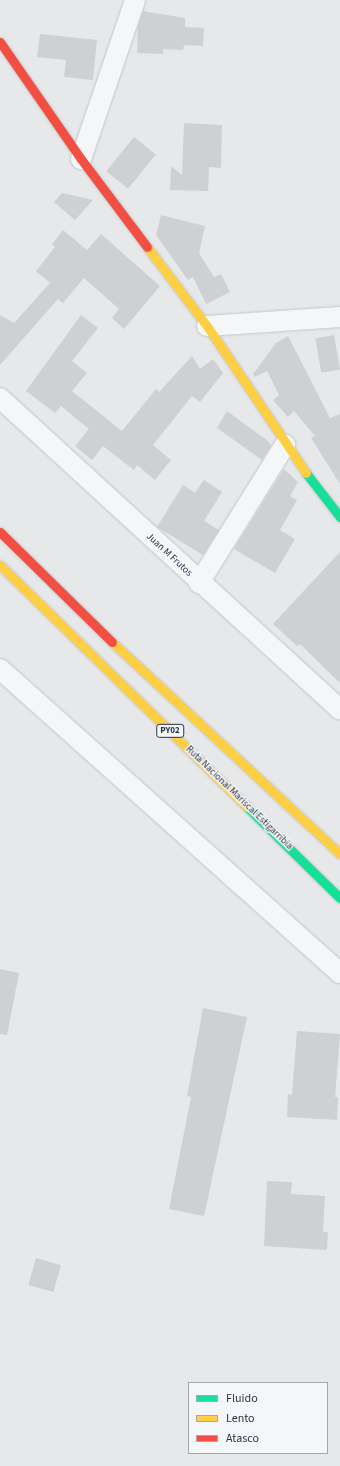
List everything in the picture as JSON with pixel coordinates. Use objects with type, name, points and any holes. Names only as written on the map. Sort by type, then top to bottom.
[{"type":"main road","points":[[0,42],[82,159],[207,326],[285,444],[340,517]]},
{"type":"main road","name":"PY02","points":[[0,532],[95,627],[340,854]]},
{"type":"main road","name":"Ruta Nacional Mariscal Estigarribia","points":[[0,565],[340,898]]},
{"type":"street","points":[[82,159],[135,0]]},
{"type":"street","points":[[207,326],[340,317]]},
{"type":"street","name":"Juan M Frutos","points":[[0,398],[199,583],[340,710]]},
{"type":"street","points":[[199,583],[285,444]]},
{"type":"street","points":[[0,669],[340,973]]},
{"type":"building","points":[[143,11],[185,18],[185,27],[204,28],[203,46],[184,45],[183,50],[163,49],[163,54],[137,53],[138,26]]},
{"type":"building","points":[[40,34],[97,40],[93,80],[64,77],[66,60],[37,57]]},
{"type":"building","points":[[184,123],[222,125],[221,168],[209,167],[208,191],[170,190],[171,166],[182,175]]},
{"type":"building","points":[[134,137],[156,155],[128,189],[106,171]]},
{"type":"building","points":[[62,193],[93,200],[75,220],[54,202]]},
{"type":"building","points":[[161,215],[205,226],[199,253],[214,277],[221,274],[230,292],[206,304],[193,277],[188,280],[156,235]]},
{"type":"building","points":[[63,230],[87,250],[101,234],[160,286],[124,329],[112,318],[119,309],[84,278],[63,303],[58,299],[0,365],[0,315],[14,323],[50,283],[36,271],[55,247],[52,244]]},
{"type":"building","points":[[81,315],[98,328],[72,361],[87,373],[72,391],[122,431],[156,389],[159,392],[192,356],[200,369],[213,359],[223,373],[200,402],[192,396],[153,445],[171,460],[155,480],[137,465],[134,470],[103,446],[92,460],[75,446],[89,429],[61,406],[55,413],[26,391]]},
{"type":"building","points":[[334,335],[340,369],[321,373],[315,338]]},
{"type":"building","points":[[288,336],[330,418],[340,414],[340,484],[311,438],[315,436],[294,411],[288,417],[273,400],[279,395],[267,371],[255,377],[253,374],[276,343]]},
{"type":"building","points":[[227,411],[268,441],[271,446],[262,460],[217,428]]},
{"type":"building","points":[[284,469],[298,482],[290,496],[297,500],[280,530],[295,539],[275,573],[234,549]]},
{"type":"building","points":[[204,480],[222,492],[204,521],[219,530],[203,555],[157,527],[183,485],[195,493]]},
{"type":"building","points":[[340,552],[340,683],[300,644],[297,646],[273,624]]},
{"type":"building","points":[[0,969],[19,973],[7,1035],[0,1034]]},
{"type":"building","points":[[203,1008],[247,1017],[204,1216],[169,1209],[191,1097],[187,1096]]},
{"type":"building","points":[[297,1031],[340,1034],[335,1097],[338,1097],[337,1120],[287,1117],[288,1094],[292,1095]]},
{"type":"building","points":[[267,1181],[292,1182],[291,1194],[325,1196],[323,1232],[328,1232],[327,1250],[264,1246]]},
{"type":"building","points":[[36,1258],[61,1265],[53,1292],[28,1285]]},
{"type":"traffic: fast","points":[[306,473],[340,517]]},
{"type":"traffic: fast","points":[[247,807],[340,898]]},
{"type":"traffic: slow","points":[[147,247],[207,326],[306,473]]},
{"type":"traffic: slow","points":[[0,565],[247,807]]},
{"type":"traffic: slow","points":[[112,642],[340,854]]},
{"type":"traffic: jam","points":[[0,42],[81,159],[147,247]]},
{"type":"traffic: jam","points":[[0,532],[112,642]]}]
